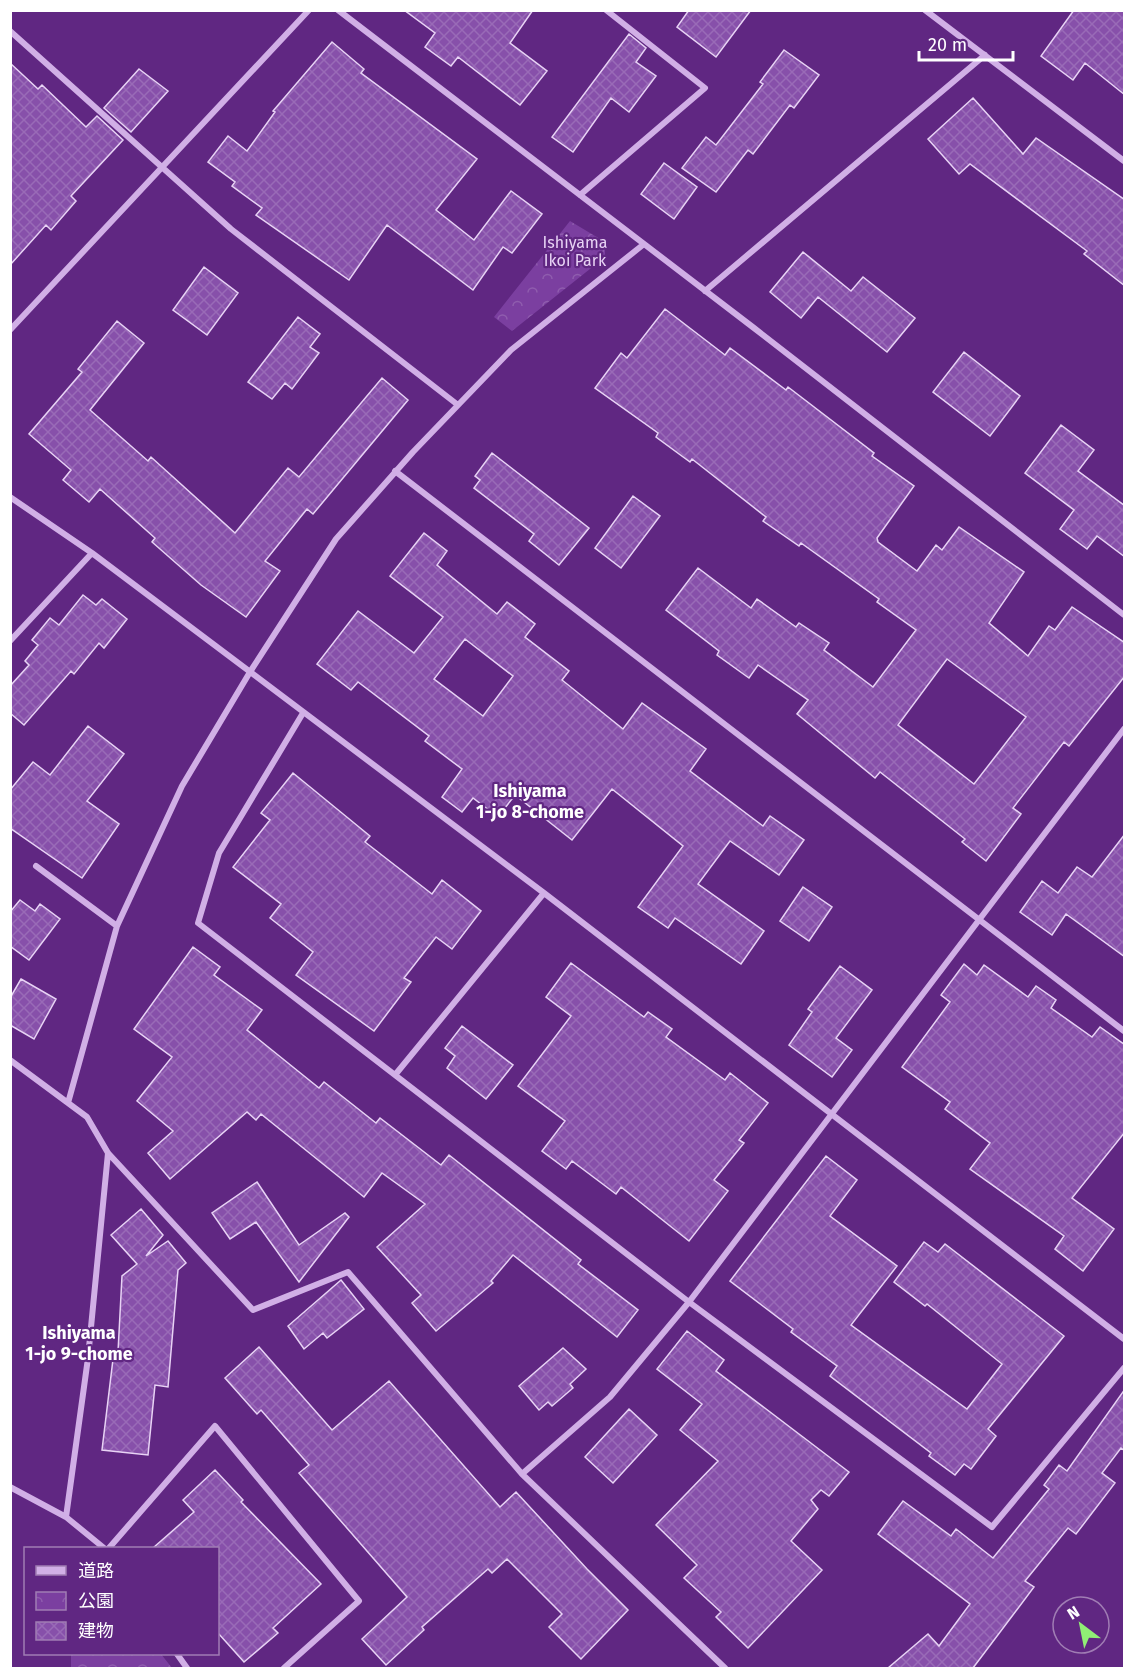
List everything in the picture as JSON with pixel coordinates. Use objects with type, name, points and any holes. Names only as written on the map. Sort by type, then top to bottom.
[{"type":"street","points":[[10,330],[309,10]]},
{"type":"street","points":[[338,10],[1125,615]]},
{"type":"street","points":[[580,195],[705,88],[606,10]]},
{"type":"street","points":[[925,10],[1125,161]]},
{"type":"street","points":[[10,31],[231,229],[458,405]]},
{"type":"street","points":[[705,291],[985,55]]},
{"type":"street","points":[[68,1103],[117,926],[182,786],[250,672],[336,539],[395,471],[511,350],[644,244]]},
{"type":"street","points":[[395,471],[1125,1031]]},
{"type":"street","points":[[10,497],[92,553],[544,893],[1125,1339]]},
{"type":"street","points":[[10,641],[92,553]]},
{"type":"street","points":[[303,713],[219,853],[198,924],[689,1302],[992,1527],[1125,1368]]},
{"type":"street","points":[[522,1474],[610,1398],[689,1302],[978,919],[1125,729]]},
{"type":"street","points":[[36,866],[117,926]]},
{"type":"street","points":[[395,1075],[544,893]]},
{"type":"street","points":[[10,1059],[87,1117],[108,1153],[253,1311],[348,1272],[522,1474],[725,1668]]},
{"type":"street","points":[[66,1517],[88,1358],[108,1153]]},
{"type":"street","points":[[110,1547],[215,1425],[359,1601],[284,1668]]},
{"type":"street","points":[[10,1487],[66,1517],[103,1547]]},
{"type":"street","points":[[178,1655],[187,1668]]},
{"type":"green space","name":"Ishiyama Ikoi Park","points":[[570,221],[605,242],[605,257],[512,331],[494,317]]},
{"type":"green space","points":[[71,1655],[162,1655],[172,1668],[71,1668]]},
{"type":"building","points":[[404,10],[533,10],[510,43],[547,71],[520,105],[458,57],[451,66],[425,47],[435,33]]},
{"type":"building","points":[[689,10],[751,10],[716,57],[677,27]]},
{"type":"building","points":[[1074,10],[1125,10],[1125,95],[1085,63],[1073,80],[1041,56]]},
{"type":"building","points":[[629,34],[646,48],[636,62],[656,76],[629,112],[611,98],[573,152],[552,137]]},
{"type":"building","points":[[332,42],[364,69],[361,73],[477,159],[436,210],[474,240],[511,191],[542,214],[512,253],[503,247],[473,290],[387,225],[349,280],[256,215],[262,208],[232,186],[235,182],[208,162],[228,136],[247,151],[275,112],[273,111]]},
{"type":"building","points":[[784,50],[819,75],[794,108],[790,105],[753,154],[748,150],[716,192],[682,168],[706,137],[716,145],[763,84],[760,82]]},
{"type":"building","points":[[10,63],[38,89],[42,85],[86,127],[97,116],[123,140],[71,196],[76,201],[51,230],[46,225],[10,265]]},
{"type":"building","points":[[139,69],[168,91],[131,132],[104,108]]},
{"type":"building","points":[[973,98],[1023,154],[1036,138],[1125,200],[1125,286],[1084,254],[1087,251],[970,164],[959,174],[928,139]]},
{"type":"building","points":[[664,163],[697,187],[674,219],[641,194]]},
{"type":"building","points":[[803,252],[851,291],[863,277],[915,318],[887,352],[818,297],[801,318],[770,292]]},
{"type":"building","points":[[204,267],[238,293],[207,335],[173,310]]},
{"type":"building","points":[[665,309],[725,355],[730,348],[786,390],[788,387],[874,453],[872,456],[914,486],[877,538],[878,542],[917,571],[936,545],[942,550],[959,527],[1024,572],[989,623],[1028,656],[1049,626],[1055,630],[1072,607],[1125,643],[1125,676],[1069,746],[1064,742],[1013,808],[1021,814],[986,861],[962,842],[965,839],[880,772],[875,778],[797,714],[808,700],[758,665],[749,678],[717,655],[719,651],[666,610],[698,568],[751,608],[757,599],[796,627],[799,623],[829,643],[824,650],[873,687],[916,630],[877,602],[879,599],[801,543],[799,546],[763,521],[766,517],[692,459],[690,462],[656,437],[658,433],[595,388],[621,353],[627,358]],"holes":[[[947,659],[1026,717],[974,784],[898,725]]]},
{"type":"building","points":[[298,317],[320,334],[310,347],[319,353],[292,389],[285,383],[272,399],[248,382]]},
{"type":"building","points":[[117,321],[144,343],[90,410],[148,461],[151,457],[235,533],[288,468],[299,477],[382,378],[408,400],[313,514],[307,509],[265,561],[280,571],[246,617],[201,585],[152,542],[155,538],[100,489],[89,502],[63,480],[71,470],[29,434],[82,372],[78,369]]},
{"type":"building","points":[[964,352],[1020,396],[990,436],[933,392]]},
{"type":"building","points":[[1061,425],[1094,450],[1078,471],[1125,506],[1125,557],[1097,536],[1087,549],[1060,529],[1074,510],[1025,473]]},
{"type":"building","points":[[492,453],[589,528],[559,565],[529,541],[534,534],[474,488],[480,480],[475,476]]},
{"type":"building","points":[[633,496],[660,516],[621,568],[595,548]]},
{"type":"building","points":[[424,533],[447,551],[437,565],[497,614],[507,602],[535,624],[525,637],[569,671],[562,680],[623,729],[642,703],[706,749],[690,771],[763,826],[770,816],[804,840],[779,875],[730,841],[698,884],[764,931],[741,964],[675,918],[668,928],[638,907],[683,846],[612,789],[572,840],[515,795],[498,817],[473,798],[462,812],[442,797],[462,769],[425,741],[429,736],[358,682],[351,690],[317,664],[358,611],[414,653],[443,617],[390,576]],"holes":[[[465,639],[513,676],[483,716],[434,679]]]},
{"type":"building","points":[[83,595],[96,605],[102,599],[127,619],[104,648],[99,643],[74,674],[71,671],[24,725],[10,713],[10,686],[29,665],[25,661],[38,645],[32,640],[50,618],[59,625]]},
{"type":"building","points":[[88,726],[124,754],[87,801],[119,824],[82,878],[10,828],[10,790],[33,762],[50,775]]},
{"type":"building","points":[[293,773],[370,836],[365,842],[432,894],[442,880],[481,911],[452,949],[436,937],[404,978],[411,982],[374,1031],[296,975],[313,952],[270,918],[281,904],[233,867],[270,820],[261,813]]},
{"type":"building","points":[[1125,834],[1125,957],[1066,914],[1052,935],[1020,912],[1042,881],[1058,893],[1077,867],[1092,877]]},
{"type":"building","points":[[803,887],[832,907],[809,941],[780,921]]},
{"type":"building","points":[[20,900],[35,911],[40,904],[60,919],[29,960],[10,946],[10,912]]},
{"type":"building","points":[[193,947],[220,967],[214,975],[262,1010],[247,1030],[319,1088],[324,1082],[376,1123],[380,1118],[441,1165],[449,1155],[581,1260],[578,1264],[638,1310],[617,1337],[513,1255],[491,1281],[493,1283],[436,1331],[412,1303],[421,1295],[377,1247],[425,1204],[382,1173],[364,1197],[261,1114],[256,1120],[247,1112],[170,1179],[148,1153],[173,1131],[137,1101],[172,1057],[134,1029]]},
{"type":"building","points":[[571,963],[644,1017],[648,1012],[672,1029],[666,1037],[725,1080],[730,1073],[768,1103],[739,1140],[744,1143],[714,1180],[728,1191],[689,1241],[621,1187],[616,1194],[572,1161],[566,1169],[542,1151],[565,1121],[518,1086],[571,1016],[546,997]]},
{"type":"building","points":[[964,964],[977,975],[984,965],[1028,997],[1036,986],[1056,1000],[1051,1008],[1092,1037],[1100,1027],[1125,1045],[1125,1132],[1072,1198],[1114,1229],[1083,1271],[1055,1249],[1064,1236],[970,1169],[990,1143],[945,1109],[950,1102],[902,1067],[950,1002],[941,995]]},
{"type":"building","points":[[840,966],[872,990],[836,1038],[852,1050],[832,1077],[789,1045],[812,1012],[808,1009]]},
{"type":"building","points":[[21,979],[56,999],[34,1039],[10,1025],[10,998]]},
{"type":"building","points":[[462,1026],[513,1065],[486,1099],[447,1068],[455,1056],[445,1048]]},
{"type":"building","points":[[826,1156],[857,1180],[830,1216],[897,1266],[851,1325],[967,1409],[1002,1364],[927,1304],[925,1306],[894,1282],[924,1242],[938,1252],[945,1244],[1064,1336],[988,1429],[996,1436],[971,1469],[964,1464],[955,1475],[929,1456],[931,1453],[830,1376],[837,1366],[791,1332],[793,1329],[730,1281]]},
{"type":"building","points":[[257,1182],[299,1245],[345,1213],[349,1217],[299,1282],[256,1222],[230,1239],[212,1213]]},
{"type":"building","points":[[141,1209],[163,1235],[146,1256],[168,1241],[186,1263],[178,1270],[168,1387],[155,1385],[148,1455],[102,1450],[114,1351],[118,1352],[122,1276],[137,1264],[111,1235]]},
{"type":"building","points":[[341,1280],[364,1309],[327,1338],[323,1333],[304,1349],[288,1326]]},
{"type":"building","points":[[687,1331],[724,1360],[716,1371],[849,1472],[829,1496],[821,1490],[811,1500],[818,1509],[791,1541],[822,1570],[748,1648],[716,1617],[721,1612],[684,1578],[697,1565],[656,1525],[718,1461],[680,1430],[702,1404],[657,1369]]},
{"type":"building","points":[[259,1347],[332,1430],[389,1381],[500,1507],[516,1492],[628,1610],[581,1659],[549,1627],[562,1614],[507,1559],[492,1573],[488,1569],[422,1627],[424,1630],[386,1665],[362,1639],[407,1597],[299,1473],[309,1465],[261,1410],[257,1414],[225,1378]]},
{"type":"building","points":[[563,1348],[586,1369],[570,1384],[573,1388],[552,1406],[548,1402],[539,1410],[519,1386]]},
{"type":"building","points":[[1125,1389],[1125,1451],[1121,1448],[1102,1473],[1115,1483],[1076,1534],[1068,1528],[1025,1581],[1034,1587],[973,1668],[888,1668],[928,1634],[939,1646],[970,1604],[878,1534],[903,1501],[951,1536],[956,1529],[993,1558],[1049,1489],[1044,1485],[1059,1465],[1067,1471]]},
{"type":"building","points":[[629,1409],[657,1435],[613,1483],[585,1457]]},
{"type":"building","points":[[215,1470],[243,1500],[241,1502],[321,1584],[273,1628],[278,1633],[244,1662],[219,1634],[219,1547],[154,1547],[194,1512],[183,1500]]},
{"type":"district","name":"Ishiyama 1-jo 8-chome","points":[[530,801]]},
{"type":"district","name":"Ishiyama 1-jo 9-chome","points":[[79,1343]]}]
